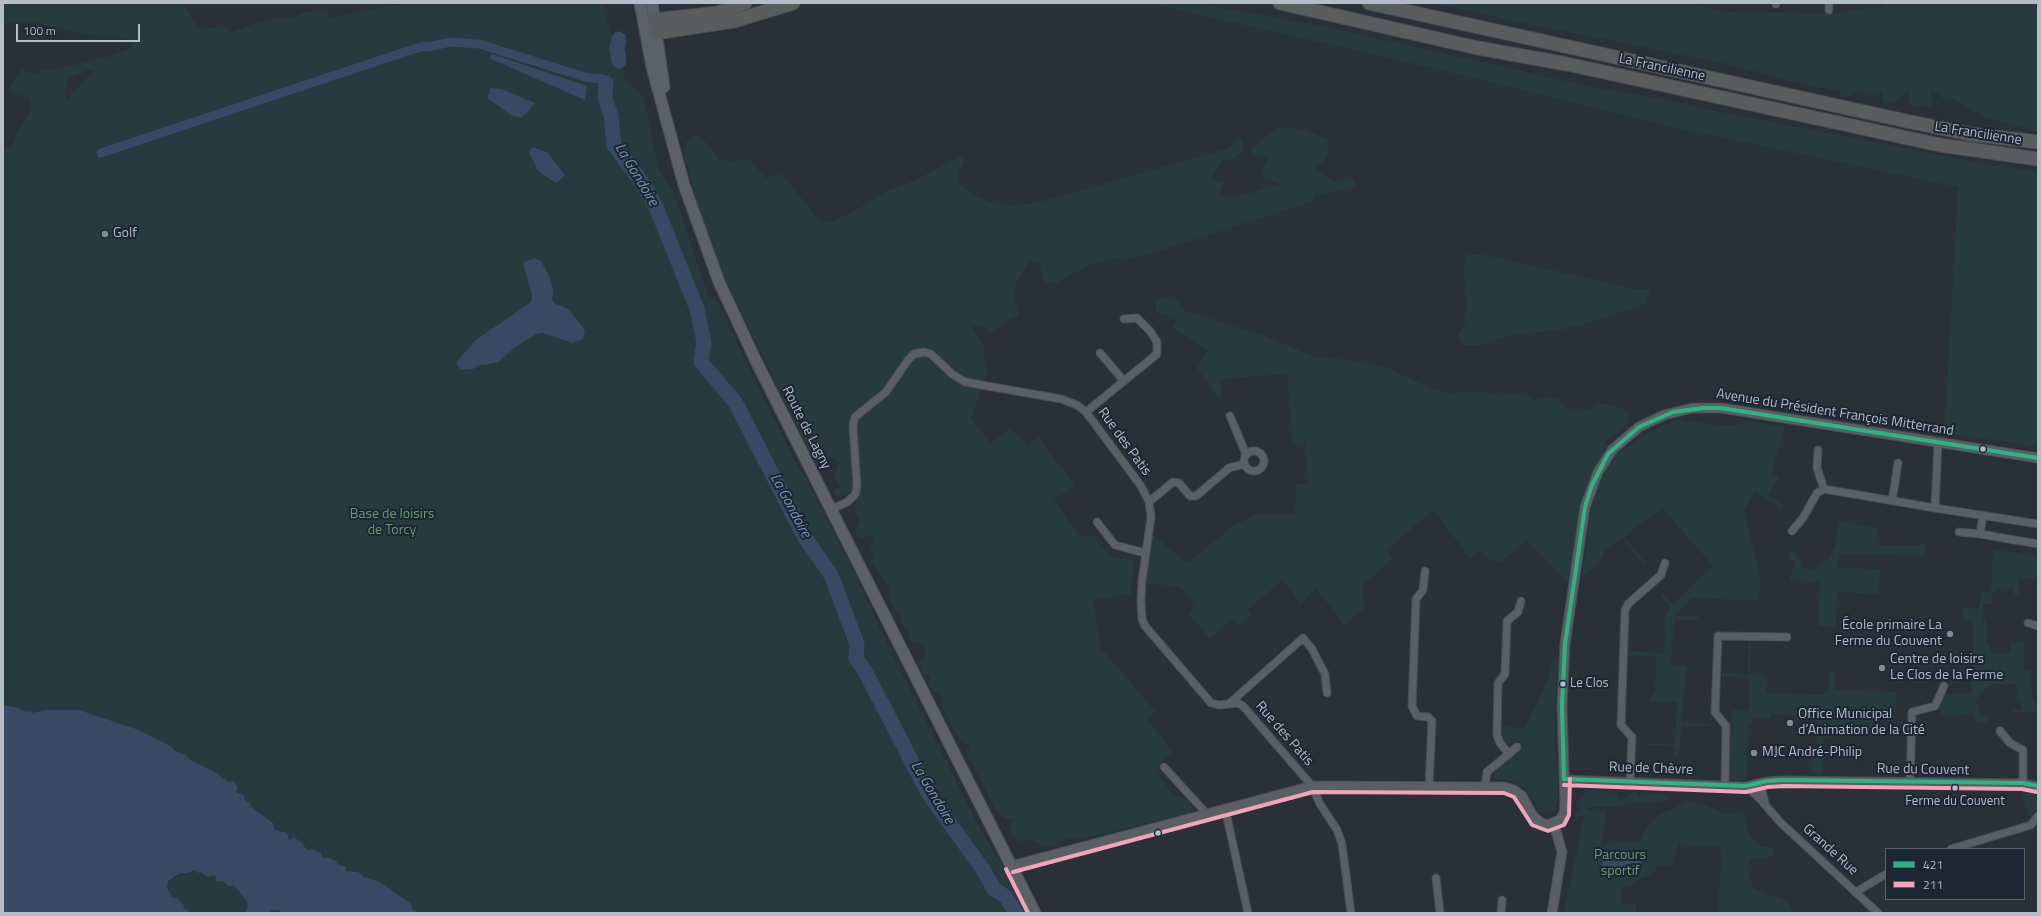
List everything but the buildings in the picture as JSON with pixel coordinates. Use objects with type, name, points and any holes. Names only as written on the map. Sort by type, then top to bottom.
[{"type":"highway","points":[[654,26],[718,13],[744,3]]},
{"type":"highway","points":[[654,26],[734,21],[793,3]]},
{"type":"highway","name":"La Francilienne","points":[[1280,3],[1478,48],[1567,64],[1940,145],[2038,159]]},
{"type":"highway","name":"La Francilienne","points":[[1368,3],[1906,121],[1970,134],[2038,142]]},
{"type":"main road","points":[[640,3],[646,45],[670,127]]},
{"type":"main road","points":[[652,3],[654,26],[670,127]]},
{"type":"main road","name":"Route de Lagny","points":[[670,127],[689,202],[719,282],[757,363],[830,510],[1035,913]]},
{"type":"street","points":[[1086,412],[1157,354],[1158,346],[1156,338],[1137,318],[1124,319]]},
{"type":"street","name":"Rue des Patis","points":[[830,510],[846,502],[854,496],[856,492],[857,486],[853,426],[855,417],[886,392],[908,360],[919,353],[931,354],[959,379],[982,385],[1061,399],[1077,405],[1086,412],[1140,486],[1149,502],[1151,517],[1141,602],[1142,619],[1145,626],[1206,699],[1214,704],[1231,702],[1238,703],[1243,706],[1312,786],[1316,797],[1337,830],[1342,844],[1351,913]]},
{"type":"street","points":[[1100,353],[1124,381]]},
{"type":"street","name":"Avenue du Président François Mitterrand","points":[[1554,824],[1560,820],[1564,813],[1562,706],[1563,662],[1582,521],[1587,500],[1598,472],[1608,454],[1639,427],[1656,418],[1673,412],[1702,408],[1721,408],[2038,458]]},
{"type":"street","points":[[1230,416],[1246,454],[1244,464],[1248,469],[1254,471],[1260,469],[1263,463],[1263,457],[1258,452],[1252,451],[1246,454]]},
{"type":"street","points":[[1935,508],[1938,442]]},
{"type":"street","points":[[1818,450],[1817,468],[1824,489]]},
{"type":"street","points":[[1892,501],[1898,463]]},
{"type":"street","points":[[1149,502],[1174,482],[1179,483],[1190,496],[1196,496],[1229,468],[1244,464]]},
{"type":"street","points":[[1792,531],[1803,518],[1818,493],[1824,489],[2038,524]]},
{"type":"street","points":[[1980,534],[1983,515]]},
{"type":"street","points":[[1097,522],[1115,545],[1146,553]]},
{"type":"street","points":[[1960,532],[2038,544]]},
{"type":"street","points":[[1630,783],[1632,737],[1621,725],[1625,610],[1628,604],[1661,575],[1664,564]]},
{"type":"street","points":[[1426,571],[1423,590],[1416,599],[1412,706],[1417,716],[1428,716],[1432,721],[1429,786]]},
{"type":"street","points":[[1509,754],[1500,743],[1497,735],[1498,683],[1505,674],[1507,621],[1518,612],[1520,601]]},
{"type":"street","points":[[2028,623],[2038,626]]},
{"type":"street","points":[[1725,785],[1726,726],[1715,712],[1718,636],[1787,637]]},
{"type":"street","points":[[1231,702],[1303,638],[1312,649],[1325,674],[1327,693]]},
{"type":"street","points":[[1910,783],[1912,712],[1935,706],[1944,686]]},
{"type":"street","points":[[2000,731],[2010,743],[2023,750],[2023,783]]},
{"type":"street","points":[[1485,786],[1487,772],[1517,747]]},
{"type":"street","points":[[1164,767],[1206,813]]},
{"type":"street","name":"Rue de Chèvre","points":[[1564,779],[1630,783],[1737,785]]},
{"type":"street","name":"Rue du Couvent","points":[[1737,785],[1746,786],[1784,780],[1910,783],[2023,783],[2038,786]]},
{"type":"street","name":"Grande Rue","points":[[1760,783],[1765,805]]},
{"type":"street","points":[[1011,866],[1312,786],[1505,787],[1514,790],[1522,796],[1536,820],[1547,825],[1554,824],[1562,852],[1552,913]]},
{"type":"street","name":"Grande Rue","points":[[1746,786],[1780,822],[1878,913]]},
{"type":"street","points":[[1225,808],[1248,913]]},
{"type":"street","points":[[1954,848],[2031,825],[2038,816]]},
{"type":"street","points":[[1856,892],[1885,875]]},
{"type":"street","points":[[1436,878],[1440,913]]},
{"type":"street","points":[[1501,913],[1502,900]]},
{"type":"green space","name":"Base de loisirs de Torcy","points":[[3,3],[183,3],[191,15],[192,20],[202,30],[206,28],[223,27],[232,32],[254,24],[279,18],[292,18],[306,12],[327,11],[329,13],[326,18],[409,3],[602,3],[625,80],[644,98],[658,168],[672,189],[708,296],[717,301],[798,468],[803,472],[856,576],[882,633],[979,827],[1001,863],[1026,913],[3,913],[3,152],[12,147],[18,130],[31,110],[31,100],[27,96],[16,95],[11,92],[10,87],[17,74],[23,69],[30,73],[38,74],[39,70],[59,69],[107,57],[130,48],[133,41],[114,35],[92,35],[27,21],[3,22]],"holes":[[[87,70],[94,70],[66,100],[67,82],[71,77]]]},
{"type":"green space","points":[[1147,3],[1196,3],[1341,30],[1596,88],[1664,99],[1696,107],[1990,165],[2038,171],[2038,447],[1946,433],[1945,425],[1958,187],[1681,129],[1403,61]]},
{"type":"green space","points":[[1434,3],[1689,3],[1725,12],[1836,13],[1885,6],[1885,3],[2038,3],[2038,132],[1985,117],[1953,99],[1945,100],[1931,89],[1933,105],[1928,107],[1923,105],[1915,108],[1910,103],[1908,89],[1896,102],[1883,103],[1882,91],[1874,94],[1858,91],[1847,97],[1842,96],[1839,90],[1825,89],[1727,64],[1519,22]]},
{"type":"green space","points":[[1277,127],[1303,129],[1327,139],[1329,151],[1325,160],[1315,169],[1333,181],[1353,179],[1357,187],[1315,195],[1313,201],[1169,248],[1123,260],[1112,258],[1089,265],[1056,283],[1044,282],[1041,263],[1030,260],[1016,284],[1015,300],[1019,316],[1010,319],[989,333],[983,325],[971,327],[985,348],[983,356],[988,371],[971,418],[990,443],[1011,428],[1027,446],[1039,437],[1075,486],[1054,500],[1080,536],[1093,535],[1103,548],[1113,557],[1134,560],[1131,594],[1093,600],[1100,647],[1155,711],[1147,719],[1173,752],[1162,761],[1160,767],[1155,771],[1174,795],[1189,801],[1191,807],[1189,813],[1079,840],[1069,837],[1054,845],[1045,846],[1031,840],[1021,842],[1013,836],[1009,827],[1014,820],[1004,818],[995,809],[966,752],[971,746],[959,739],[941,706],[943,698],[939,692],[934,692],[929,682],[931,675],[924,675],[919,663],[925,655],[925,649],[920,644],[910,641],[909,631],[902,624],[901,615],[895,610],[888,595],[890,588],[870,560],[874,557],[870,546],[874,538],[869,535],[864,538],[859,538],[855,532],[860,520],[854,510],[857,501],[851,490],[845,495],[835,496],[833,491],[840,487],[834,475],[840,463],[831,456],[824,463],[818,465],[814,460],[725,279],[697,204],[685,157],[686,142],[695,135],[703,139],[719,159],[731,162],[749,159],[766,178],[780,174],[790,183],[819,221],[831,222],[858,209],[885,192],[916,180],[960,156],[965,160],[959,172],[959,183],[974,195],[990,202],[1008,205],[1029,204],[1055,198],[1229,148],[1233,142],[1243,138],[1242,151],[1235,159],[1222,161],[1211,179],[1225,182],[1219,193],[1230,197],[1252,193],[1264,188],[1282,185],[1264,179],[1262,174],[1264,166],[1270,157],[1251,155],[1252,148]]},
{"type":"green space","points":[[1466,255],[1485,255],[1634,289],[1648,289],[1650,292],[1646,304],[1585,324],[1560,330],[1510,335],[1481,345],[1464,345],[1458,336],[1465,323],[1467,307],[1463,267]]},
{"type":"green space","points":[[1167,298],[1177,300],[1186,311],[1265,336],[1315,357],[1340,359],[1386,367],[1428,387],[1451,393],[1480,391],[1502,396],[1513,393],[1524,395],[1534,400],[1544,397],[1558,399],[1569,411],[1577,412],[1590,409],[1596,404],[1607,404],[1622,408],[1629,415],[1628,424],[1609,438],[1605,443],[1613,449],[1592,485],[1572,587],[1526,540],[1501,563],[1490,560],[1483,553],[1478,552],[1470,559],[1434,510],[1386,550],[1392,559],[1363,585],[1364,609],[1344,625],[1316,588],[1301,604],[1283,580],[1248,610],[1252,615],[1238,626],[1231,618],[1210,639],[1188,614],[1197,605],[1181,588],[1142,581],[1149,531],[1187,563],[1234,525],[1255,515],[1295,513],[1296,484],[1308,484],[1305,444],[1293,445],[1287,374],[1220,379],[1222,398],[1215,394],[1197,368],[1208,350],[1172,328],[1178,317],[1171,317],[1156,312],[1156,302],[1158,299]]},
{"type":"green space","points":[[1677,420],[1718,425],[1739,425],[1748,421],[1783,427],[1785,431],[1771,474],[1780,476],[1768,496],[1784,505],[1781,509],[1755,491],[1744,510],[1761,579],[1759,601],[1692,598],[1676,615],[1699,617],[1699,620],[1674,620],[1671,665],[1687,666],[1681,722],[1711,724],[1711,726],[1682,726],[1679,756],[1674,756],[1675,746],[1643,745],[1643,743],[1675,744],[1677,702],[1648,701],[1655,691],[1656,657],[1626,655],[1626,651],[1664,653],[1666,613],[1671,608],[1661,596],[1663,594],[1673,605],[1713,566],[1662,508],[1624,537],[1646,563],[1644,565],[1622,538],[1606,550],[1598,564],[1582,577],[1591,506],[1608,464],[1616,454],[1637,440],[1658,428]]},
{"type":"green space","points":[[1839,521],[1878,528],[1876,543],[1878,545],[1925,545],[1925,556],[1838,554],[1838,568],[1880,569],[1879,594],[1837,592],[1836,627],[1818,626],[1820,582],[1789,580],[1796,561],[1787,559],[1792,550],[1797,553],[1795,556],[1801,560],[1802,568],[1811,570],[1821,565],[1827,560],[1835,547]]},
{"type":"green space","points":[[1993,549],[2037,557],[2038,551],[2038,579],[2018,579],[2019,595],[2014,595],[2014,588],[1999,589],[1992,594],[1993,604],[1983,604],[1982,612],[1983,620],[1986,620],[1986,640],[1994,654],[2011,653],[2011,643],[2025,642],[2024,670],[2031,670],[2032,699],[2038,707],[2038,713],[2013,712],[2013,710],[2021,710],[2021,701],[2017,701],[2016,684],[1996,684],[1989,686],[1975,701],[1979,709],[1980,716],[1989,716],[1989,723],[1976,723],[1974,715],[1940,716],[1941,694],[1971,694],[1974,621],[1963,620],[1963,607],[1979,608],[1982,592],[1991,592]]},
{"type":"green space","points":[[1749,640],[1751,640],[1750,675],[1767,676],[1766,693],[1823,695],[1829,687],[1830,670],[1834,670],[1834,690],[1897,692],[1895,721],[1890,721],[1888,718],[1877,719],[1870,732],[1864,736],[1858,737],[1845,731],[1835,737],[1824,738],[1823,773],[1811,773],[1812,756],[1817,755],[1819,717],[1771,714],[1771,719],[1752,718],[1752,723],[1749,723],[1747,742],[1746,780],[1731,780],[1729,775],[1732,710],[1749,711],[1750,681],[1748,678],[1722,676],[1722,673],[1748,675]]},
{"type":"green space","points":[[1555,654],[1557,666],[1555,720],[1558,803],[1554,811],[1547,813],[1539,810],[1527,790],[1512,781],[1495,779],[1494,773],[1524,745],[1518,740],[1514,744],[1503,743],[1501,740],[1500,726],[1524,729],[1548,680]]},
{"type":"green space","name":"Parcours sportif","points":[[1594,790],[1616,794],[1619,799],[1625,799],[1635,791],[1639,796],[1658,792],[1670,797],[1669,799],[1657,802],[1633,803],[1615,807],[1589,807],[1586,809],[1606,812],[1599,859],[1602,848],[1607,844],[1619,842],[1640,843],[1647,826],[1658,815],[1686,802],[1705,805],[1726,814],[1744,812],[1746,828],[1753,840],[1762,847],[1771,847],[1776,854],[1763,859],[1750,858],[1748,872],[1754,889],[1788,901],[1793,913],[1718,913],[1722,846],[1712,847],[1679,844],[1672,866],[1657,865],[1656,870],[1650,875],[1634,882],[1633,885],[1621,888],[1621,904],[1636,903],[1636,913],[1564,913],[1584,816],[1577,818],[1575,813],[1579,808],[1580,799],[1584,794],[1587,791]]},
{"type":"green space","points":[[2022,792],[2038,792],[2038,808],[2031,820]]},
{"type":"water","points":[[492,54],[587,86],[585,100],[489,58]]},
{"type":"water","points":[[491,88],[504,90],[535,103],[521,118],[511,115],[487,98]]},
{"type":"water","points":[[532,147],[547,152],[565,175],[557,183],[543,175],[537,169],[529,152]]},
{"type":"water","points":[[534,258],[541,261],[550,278],[553,291],[552,299],[554,303],[568,309],[579,322],[585,331],[583,339],[573,343],[543,333],[536,334],[517,346],[498,362],[479,365],[473,369],[460,370],[457,363],[458,360],[476,340],[531,302],[532,295],[523,263]]},
{"type":"water","points":[[3,705],[15,707],[27,712],[30,711],[32,713],[45,710],[79,710],[136,729],[172,747],[175,751],[186,755],[190,760],[217,773],[223,779],[226,779],[227,782],[233,781],[238,787],[236,792],[245,796],[244,799],[251,804],[251,807],[273,823],[275,830],[287,833],[289,840],[294,837],[302,843],[307,850],[312,849],[321,853],[323,858],[326,857],[336,861],[338,865],[346,867],[346,871],[358,872],[364,877],[380,882],[411,904],[413,910],[419,913],[282,913],[279,910],[272,910],[267,913],[245,913],[248,907],[247,902],[234,885],[229,886],[222,881],[217,882],[215,875],[207,877],[201,872],[198,873],[194,870],[188,873],[180,873],[168,881],[167,888],[173,898],[178,898],[184,906],[184,909],[187,909],[190,913],[3,913]]},
{"type":"water","points":[[1603,858],[1633,858],[1642,862],[1639,868],[1627,872],[1602,866]]},
{"type":"waterway","name":"La Gondoire","points":[[619,39],[617,48],[619,61]]},
{"type":"waterway","points":[[101,153],[423,46],[428,47],[450,42],[479,44],[585,77],[603,79],[606,83]]},
{"type":"waterway","name":"La Gondoire","points":[[606,83],[605,98],[611,116],[614,145],[643,184],[656,207],[697,309],[704,342],[701,362],[735,402],[804,536],[831,575],[857,644],[856,658],[865,671],[928,793],[984,871],[994,889],[1006,897],[1016,913]]},
{"type":"transit line","name":"421","points":[[1564,779],[1562,706],[1565,644],[1585,507],[1592,485],[1608,454],[1639,427],[1673,412],[1703,408],[1721,408],[2038,458]]},
{"type":"transit line","name":"421","points":[[1564,779],[1746,786],[1767,781],[1784,780],[2023,783],[2038,786]]},
{"type":"transit line","name":"211","points":[[1013,872],[1313,792],[1504,793],[1514,797],[1532,825],[1548,831],[1564,825],[1569,815],[1570,779]]},
{"type":"transit line","name":"211","points":[[1564,785],[1746,792],[1768,787],[1784,786],[2022,789],[2037,792]]},
{"type":"transit line","name":"211","points":[[1006,869],[1028,913]]},
{"type":"place","name":"Golf","points":[[105,234]]},
{"type":"place","name":"École primaire La Ferme du Couvent","points":[[1950,634]]},
{"type":"place","name":"Centre de loisirs Le Clos de la Ferme","points":[[1882,668]]},
{"type":"place","name":"Le Clos","points":[[1563,684]]},
{"type":"place","name":"Office Municipal d’Animation de la Cité","points":[[1790,723]]},
{"type":"place","name":"MJC André-Philip","points":[[1754,753]]},
{"type":"place","name":"Ferme du Couvent","points":[[1955,788]]}]
